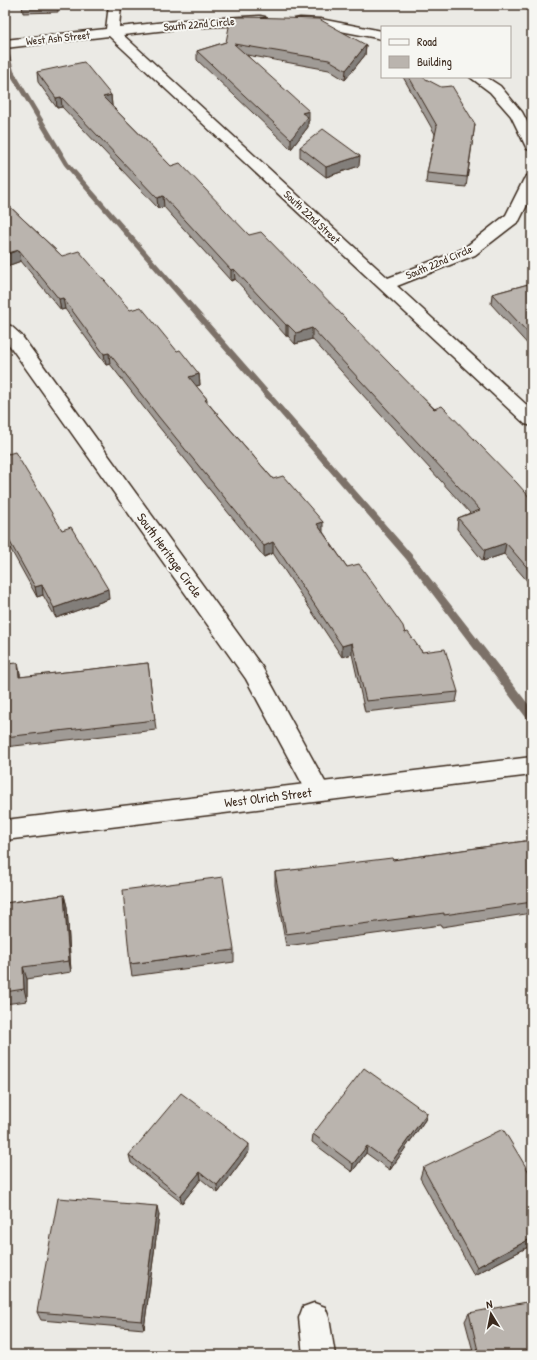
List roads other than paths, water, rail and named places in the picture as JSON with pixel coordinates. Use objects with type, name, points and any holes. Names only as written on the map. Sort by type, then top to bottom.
[{"type":"street","points":[[112,32],[115,5]]},
{"type":"street","name":"South 22nd Circle","points":[[112,32],[185,24],[248,20],[272,21]]},
{"type":"street","points":[[288,22],[320,23],[381,35]]},
{"type":"street","name":"West Ash Street","points":[[5,44],[112,32]]},
{"type":"street","name":"South 22nd Street","points":[[112,32],[532,420]]},
{"type":"street","points":[[478,78],[495,89],[517,115],[532,146]]},
{"type":"street","name":"South 22nd Circle","points":[[385,285],[469,252],[513,218],[532,179]]},
{"type":"street","name":"South Heritage Circle","points":[[5,330],[16,339],[254,673],[318,791]]},
{"type":"street","name":"West Olrich Street","points":[[5,830],[532,766]]},
{"type":"street","points":[[314,1318],[319,1355]]},
{"type":"waterway","points":[[6,51],[11,71],[66,164],[409,557],[532,717]]}]
